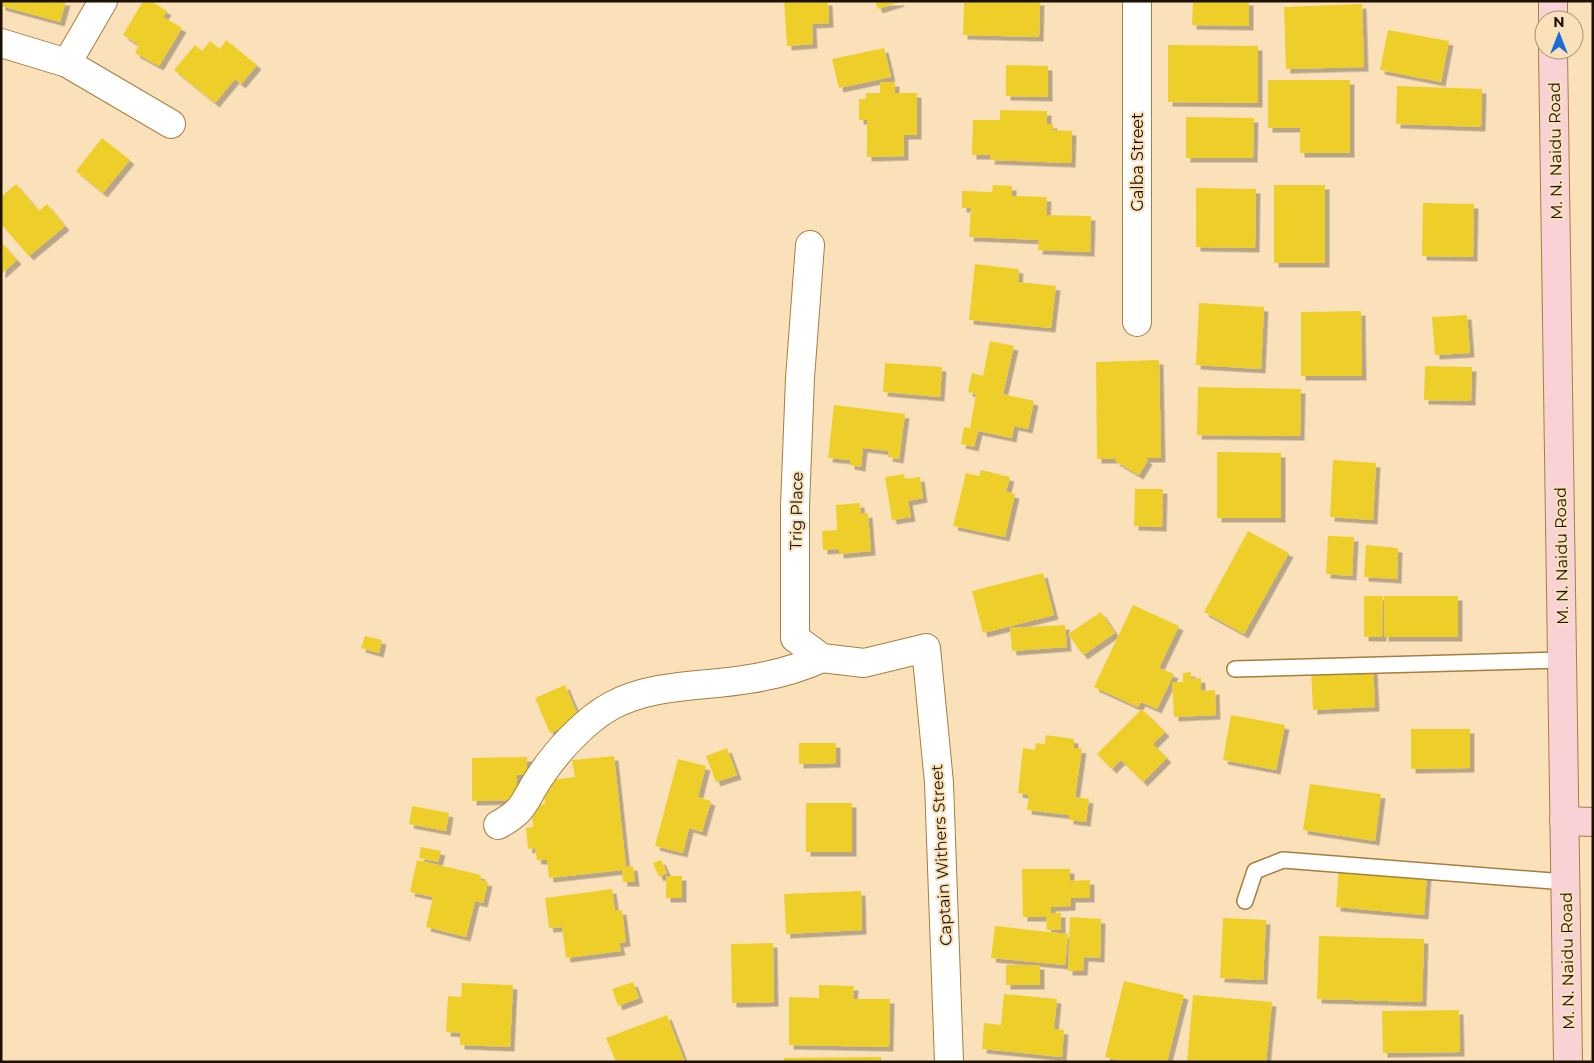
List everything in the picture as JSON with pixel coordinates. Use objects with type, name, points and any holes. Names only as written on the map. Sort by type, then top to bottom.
[{"type":"main road","name":"M. N. Naidu Road","points":[[1553,60],[1568,1062]]},
{"type":"main road","points":[[1564,821],[1593,822]]},
{"type":"street","points":[[67,63],[102,1]]},
{"type":"street","name":"Galba Street","points":[[1137,1],[1137,322]]},
{"type":"street","points":[[1,43],[67,63],[171,124]]},
{"type":"street","name":"Trig Place","points":[[810,245],[799,388],[796,506],[796,638],[822,658]]},
{"type":"street","name":"Captain Withers Street","points":[[822,658],[864,663],[926,648],[939,783],[950,1062]]},
{"type":"street","points":[[498,825],[516,816],[526,803],[538,779],[558,754],[583,728],[611,706],[643,693],[748,680],[794,670],[822,658]]},
{"type":"lane","points":[[1235,669],[1562,660]]},
{"type":"lane","points":[[1245,901],[1255,871],[1283,860],[1565,882]]},
{"type":"building","points":[[1,1],[66,1],[60,22],[1,6]]},
{"type":"building","points":[[143,1],[151,1],[167,11],[163,17],[182,28],[159,66],[135,53],[139,45],[123,35]]},
{"type":"building","points":[[784,1],[828,1],[829,23],[812,24],[813,44],[787,46]]},
{"type":"building","points":[[875,1],[900,1],[900,2],[878,9]]},
{"type":"building","points":[[964,1],[1040,1],[1039,37],[963,35]]},
{"type":"building","points":[[1193,1],[1249,1],[1249,26],[1192,25]]},
{"type":"building","points":[[1362,4],[1364,67],[1286,69],[1284,7]]},
{"type":"building","points":[[1388,30],[1449,41],[1441,82],[1380,70]]},
{"type":"building","points":[[226,40],[257,65],[241,84],[235,79],[215,103],[174,70],[195,45],[202,51],[210,41],[220,49]]},
{"type":"building","points":[[1168,45],[1258,46],[1258,103],[1168,102]]},
{"type":"building","points":[[884,48],[891,77],[839,88],[832,59]]},
{"type":"building","points":[[1006,65],[1048,66],[1048,97],[1006,96]]},
{"type":"building","points":[[1268,80],[1350,80],[1350,153],[1300,153],[1300,128],[1268,128]]},
{"type":"building","points":[[880,82],[895,82],[895,93],[917,93],[917,135],[904,135],[904,156],[867,157],[867,120],[859,120],[859,99],[866,99],[866,93],[880,93]]},
{"type":"building","points":[[1397,86],[1482,89],[1481,127],[1396,124]]},
{"type":"building","points":[[1000,110],[1047,111],[1047,124],[1053,124],[1053,130],[1072,131],[1071,163],[990,160],[991,155],[972,155],[973,120],[1000,120]]},
{"type":"building","points":[[1186,117],[1254,118],[1253,158],[1186,158]]},
{"type":"building","points":[[102,138],[130,160],[103,193],[76,171]]},
{"type":"building","points":[[16,184],[39,211],[47,204],[65,226],[29,256],[1,224],[1,197]]},
{"type":"building","points":[[993,185],[1012,186],[1012,196],[1047,197],[1046,215],[1091,216],[1090,252],[1038,250],[1039,240],[969,237],[971,208],[962,208],[962,191],[992,192]]},
{"type":"building","points":[[1274,185],[1325,185],[1325,263],[1274,263]]},
{"type":"building","points":[[1196,188],[1256,189],[1255,248],[1196,247]]},
{"type":"building","points":[[1423,203],[1474,204],[1473,257],[1422,256]]},
{"type":"building","points":[[1,242],[17,260],[1,274]]},
{"type":"building","points":[[975,264],[1019,269],[1018,282],[1056,286],[1051,328],[969,320]]},
{"type":"building","points":[[1199,303],[1264,307],[1261,369],[1196,365]]},
{"type":"building","points":[[1361,311],[1362,376],[1301,376],[1301,312]]},
{"type":"building","points":[[1467,315],[1470,353],[1435,355],[1432,317]]},
{"type":"building","points":[[990,341],[1014,346],[1003,394],[1034,401],[1028,429],[1014,426],[1012,438],[978,431],[974,447],[961,444],[964,427],[970,428],[976,394],[968,392],[972,373],[983,376]]},
{"type":"building","points":[[1159,360],[1161,458],[1145,458],[1148,460],[1139,475],[1115,461],[1117,459],[1097,459],[1096,362]]},
{"type":"building","points":[[885,363],[942,367],[940,397],[883,392]]},
{"type":"building","points":[[1425,366],[1472,367],[1471,401],[1424,400]]},
{"type":"building","points":[[1198,387],[1301,389],[1300,436],[1197,435]]},
{"type":"building","points":[[834,405],[905,414],[899,459],[888,457],[889,451],[863,448],[861,467],[850,465],[850,460],[828,458]]},
{"type":"building","points":[[1217,452],[1281,453],[1281,518],[1217,518]]},
{"type":"building","points":[[1333,460],[1376,463],[1373,520],[1330,517]]},
{"type":"building","points":[[981,470],[1010,477],[1006,492],[1015,494],[1005,537],[953,526],[966,473],[979,476]]},
{"type":"building","points":[[904,474],[905,479],[920,477],[923,498],[908,501],[911,517],[892,520],[885,477]]},
{"type":"building","points":[[1135,489],[1163,489],[1162,527],[1134,526]]},
{"type":"building","points":[[860,503],[861,514],[868,513],[871,551],[839,554],[839,549],[823,550],[822,531],[837,530],[836,505]]},
{"type":"building","points":[[1248,531],[1289,553],[1244,634],[1204,612]]},
{"type":"building","points":[[1328,536],[1354,537],[1352,576],[1326,574]]},
{"type":"building","points":[[1366,545],[1398,548],[1397,579],[1364,577]]},
{"type":"building","points":[[1043,573],[1054,615],[983,633],[972,591]]},
{"type":"building","points":[[1364,596],[1383,596],[1382,637],[1364,637]]},
{"type":"building","points":[[1384,596],[1458,596],[1458,637],[1384,637]]},
{"type":"building","points":[[1133,605],[1179,626],[1159,668],[1174,674],[1157,709],[1141,702],[1138,707],[1094,687]]},
{"type":"building","points":[[1101,612],[1115,633],[1083,655],[1068,634]]},
{"type":"building","points":[[1065,625],[1067,647],[1012,651],[1010,628]]},
{"type":"building","points":[[365,636],[382,640],[379,653],[361,648]]},
{"type":"building","points":[[1373,667],[1375,707],[1313,710],[1311,670]]},
{"type":"building","points":[[1191,672],[1191,679],[1201,678],[1201,691],[1215,690],[1216,715],[1174,717],[1172,682],[1183,682],[1183,673]]},
{"type":"building","points":[[565,685],[580,720],[550,733],[535,698]]},
{"type":"building","points":[[1142,709],[1165,732],[1153,744],[1167,758],[1143,782],[1121,760],[1112,769],[1097,754]]},
{"type":"building","points":[[1231,715],[1285,725],[1276,770],[1223,760]]},
{"type":"building","points":[[1411,729],[1470,729],[1470,768],[1411,769]]},
{"type":"building","points":[[1046,735],[1074,739],[1074,748],[1082,749],[1075,797],[1089,799],[1086,822],[1069,820],[1069,815],[1027,810],[1029,795],[1018,793],[1023,748],[1035,750],[1036,743],[1045,744]]},
{"type":"building","points":[[799,743],[836,743],[836,763],[799,764]]},
{"type":"building","points":[[727,748],[737,775],[716,782],[706,756]]},
{"type":"building","points":[[614,756],[626,867],[633,866],[635,882],[623,882],[622,870],[549,878],[547,860],[537,860],[535,848],[528,849],[526,828],[533,827],[531,806],[545,804],[543,781],[575,777],[572,760]]},
{"type":"building","points":[[527,757],[527,774],[517,775],[517,800],[472,801],[472,758]]},
{"type":"building","points":[[678,759],[706,766],[698,797],[711,801],[702,832],[689,828],[683,853],[655,846]]},
{"type":"building","points":[[1310,784],[1381,794],[1375,841],[1303,830]]},
{"type":"building","points":[[806,803],[852,803],[852,852],[806,852]]},
{"type":"building","points":[[412,806],[449,813],[446,831],[409,824]]},
{"type":"building","points":[[421,847],[441,851],[438,862],[419,858]]},
{"type":"building","points":[[417,860],[481,875],[480,880],[488,882],[483,903],[475,901],[466,937],[426,927],[433,897],[410,892]]},
{"type":"building","points":[[661,860],[667,873],[659,877],[653,863]]},
{"type":"building","points":[[1339,867],[1427,874],[1424,915],[1336,907]]},
{"type":"building","points":[[1022,869],[1070,869],[1070,881],[1090,880],[1090,898],[1071,898],[1071,906],[1051,907],[1051,913],[1061,913],[1061,930],[1047,930],[1046,917],[1023,917]]},
{"type":"building","points":[[666,876],[682,876],[682,898],[666,898]]},
{"type":"building","points":[[612,889],[615,911],[622,910],[626,942],[619,943],[621,951],[566,958],[562,927],[549,928],[545,898]]},
{"type":"building","points":[[861,891],[862,930],[786,934],[784,894]]},
{"type":"building","points":[[1070,917],[1101,919],[1100,958],[1084,957],[1083,971],[1068,971]]},
{"type":"building","points":[[1223,918],[1266,920],[1263,980],[1220,978]]},
{"type":"building","points":[[995,926],[1068,934],[1065,965],[991,958]]},
{"type":"building","points":[[1319,936],[1424,939],[1422,1002],[1317,999]]},
{"type":"building","points":[[773,943],[774,1002],[732,1003],[731,944]]},
{"type":"building","points":[[1006,965],[1040,965],[1040,985],[1006,985]]},
{"type":"building","points":[[1124,981],[1184,995],[1167,1062],[1125,1062],[1105,1057]]},
{"type":"building","points":[[633,982],[639,998],[618,1006],[612,989]]},
{"type":"building","points":[[462,983],[513,985],[510,1047],[460,1045],[460,1033],[446,1032],[448,996],[461,997]]},
{"type":"building","points":[[819,985],[854,986],[853,999],[890,999],[889,1047],[789,1045],[789,997],[819,998]]},
{"type":"building","points":[[1004,994],[1057,999],[1054,1029],[1064,1030],[1062,1057],[982,1049],[984,1023],[1001,1025]]},
{"type":"building","points":[[1193,995],[1272,1002],[1266,1062],[1187,1062]]},
{"type":"building","points":[[1459,1010],[1460,1052],[1383,1053],[1382,1011]]},
{"type":"building","points":[[667,1015],[685,1062],[616,1062],[606,1038]]},
{"type":"building","points":[[881,1057],[881,1062],[784,1062],[784,1058]]}]
